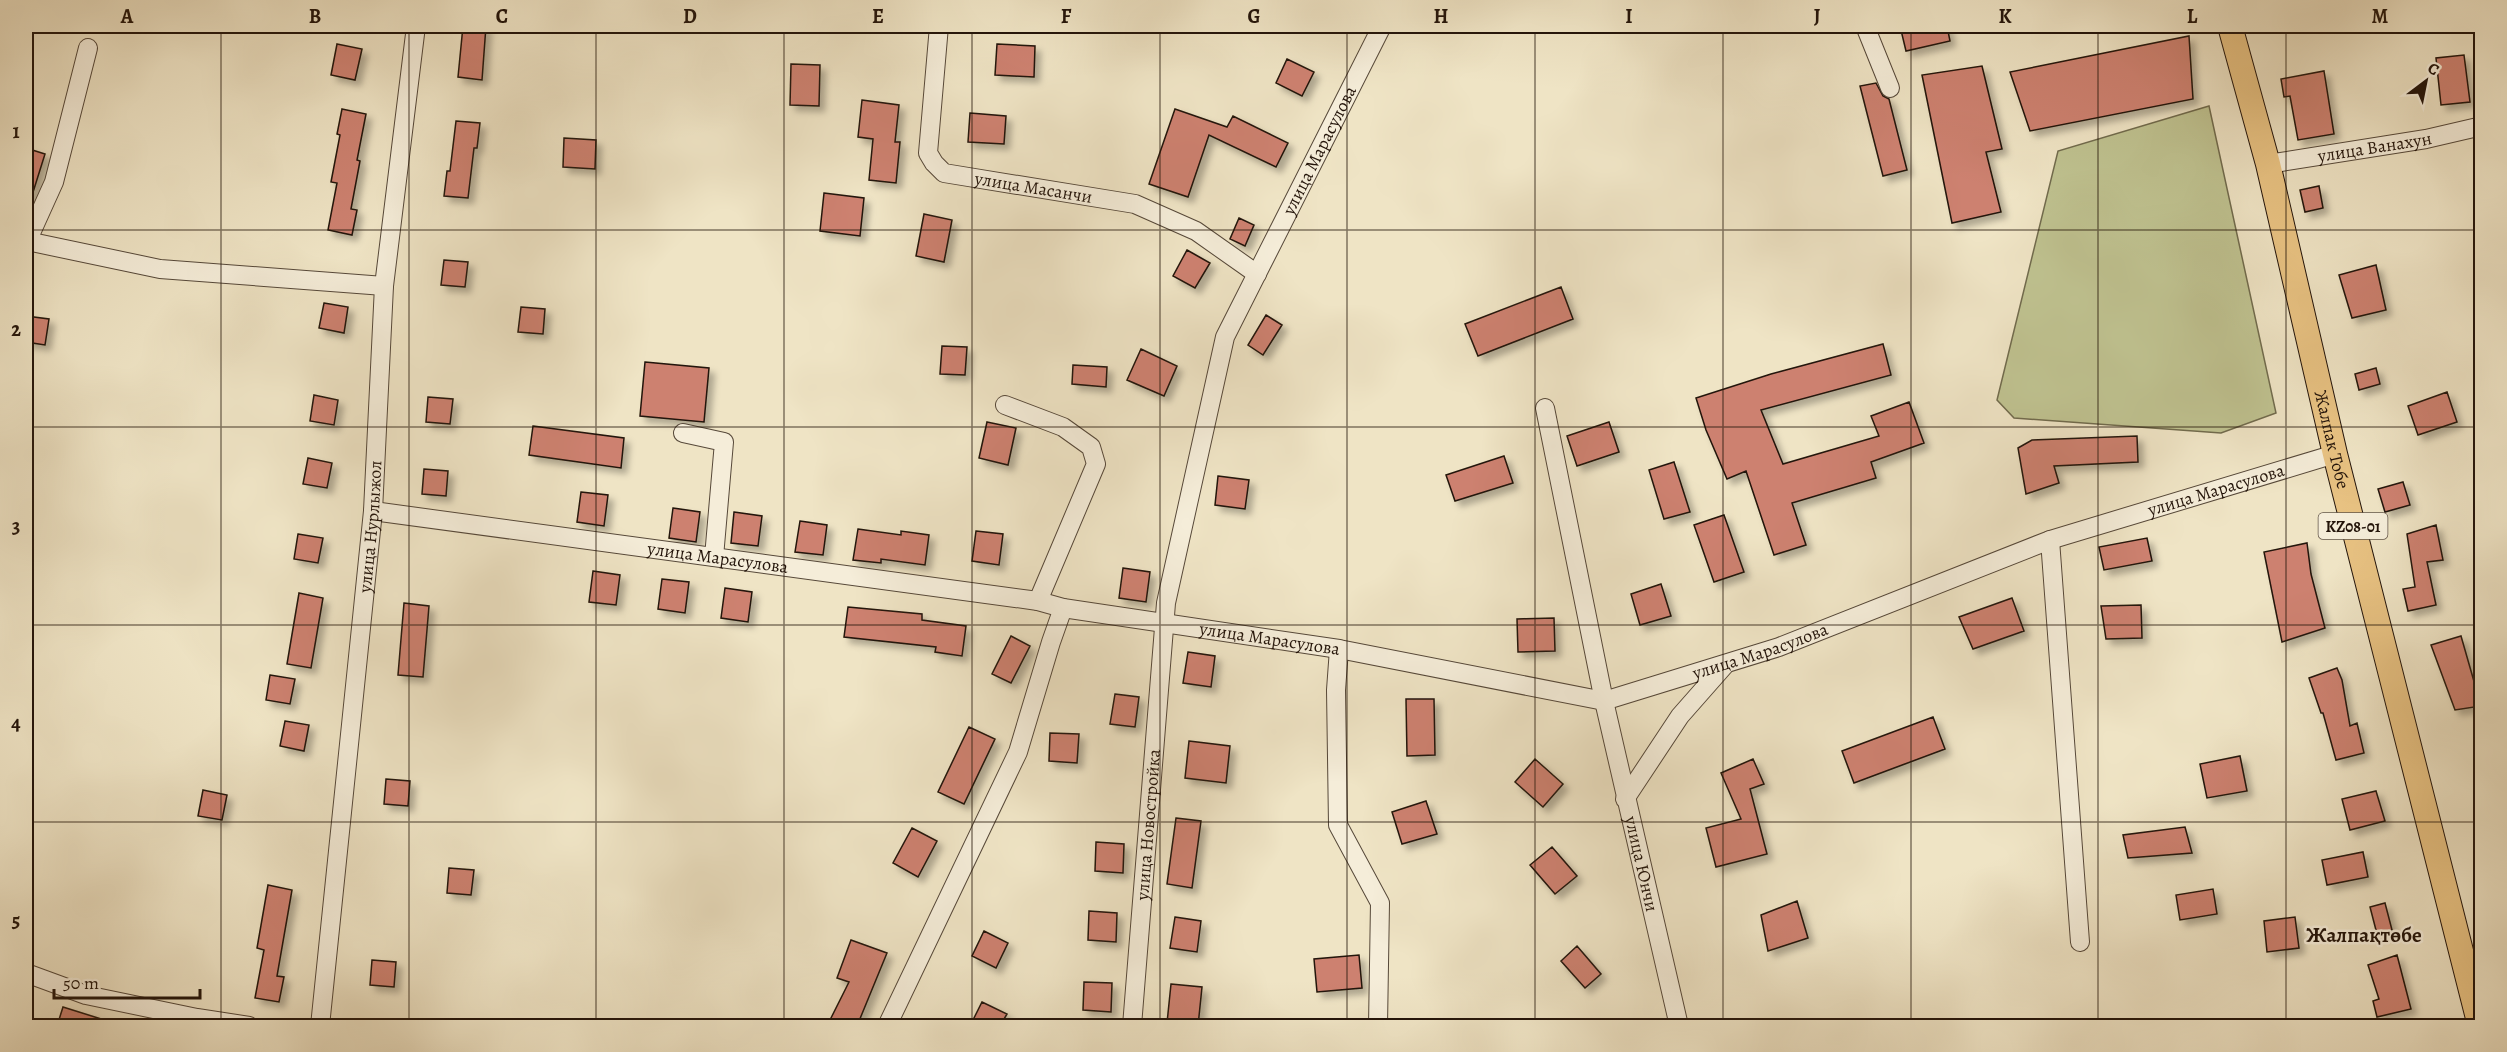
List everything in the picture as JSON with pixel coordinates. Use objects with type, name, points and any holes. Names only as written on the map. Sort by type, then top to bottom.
[{"type":"main road","name":"Жалпак Тобе","points":[[2230,26],[2268,164],[2335,454],[2480,1026]]},
{"type":"street","name":"улица Нурлыжол","points":[[320,1026],[373,511],[384,286],[416,26]]},
{"type":"street","name":"улица Масанчи","points":[[939,26],[928,153],[934,164],[944,173],[1135,204],[1196,231],[1257,274]]},
{"type":"street","name":"улица Марасулова","points":[[1166,622],[1167,603],[1225,337],[1382,26]]},
{"type":"street","points":[[1865,26],[1890,88]]},
{"type":"street","points":[[87,48],[54,182],[26,242],[160,269],[384,286]]},
{"type":"street","name":"улица Ванахун","points":[[2268,164],[2426,139],[2481,126]]},
{"type":"street","points":[[1005,405],[1063,427],[1091,447],[1096,464],[1038,602]]},
{"type":"street","name":"улица Юнчи","points":[[1545,408],[1625,800],[1678,1026]]},
{"type":"street","points":[[683,433],[724,442],[714,558]]},
{"type":"street","name":"улица Марасулова","points":[[373,511],[1038,602],[1064,608],[1339,649],[1604,701],[1724,666],[1779,647],[2050,540],[2335,454]]},
{"type":"street","points":[[2050,540],[2080,942]]},
{"type":"street","points":[[888,1026],[1018,752],[1051,642],[1064,608]]},
{"type":"street","name":"улица Новостройка","points":[[1132,1026],[1166,622]]},
{"type":"street","points":[[1339,649],[1336,690],[1338,825],[1380,903],[1378,1026]]},
{"type":"street","points":[[1625,800],[1680,716],[1724,666]]},
{"type":"street","points":[[26,973],[86,995],[197,1018],[249,1026]]},
{"type":"green space","points":[[2209,106],[2276,413],[2221,433],[2014,418],[1997,400],[2058,151]]},
{"type":"building","points":[[463,26],[486,26],[482,80],[458,77]]},
{"type":"building","points":[[1900,26],[1947,26],[1950,41],[1906,51]]},
{"type":"building","points":[[2189,36],[2193,99],[2030,131],[2010,72]]},
{"type":"building","points":[[337,44],[362,49],[355,80],[331,75]]},
{"type":"building","points":[[997,44],[1035,46],[1034,77],[995,75]]},
{"type":"building","points":[[2464,55],[2470,102],[2441,105],[2436,58]]},
{"type":"building","points":[[1287,59],[1314,72],[1302,96],[1276,83]]},
{"type":"building","points":[[791,64],[820,65],[819,106],[790,105]]},
{"type":"building","points":[[1982,66],[2002,149],[1986,152],[2001,212],[1952,223],[1922,75]]},
{"type":"building","points":[[2324,71],[2334,134],[2298,140],[2290,96],[2284,97],[2281,79]]},
{"type":"building","points":[[1876,83],[1883,96],[1889,99],[1907,170],[1883,176],[1860,86]]},
{"type":"building","points":[[862,100],[899,105],[895,142],[900,142],[896,183],[869,180],[873,139],[858,137]]},
{"type":"building","points":[[342,109],[366,114],[351,209],[357,210],[352,235],[328,230],[337,183],[331,182],[340,135],[337,134]]},
{"type":"building","points":[[1175,109],[1227,127],[1233,116],[1288,143],[1276,167],[1209,135],[1188,197],[1149,184]]},
{"type":"building","points":[[970,113],[1006,116],[1004,144],[968,142]]},
{"type":"building","points":[[456,121],[480,123],[477,148],[474,148],[468,198],[444,196],[447,171],[450,171]]},
{"type":"building","points":[[564,138],[596,140],[595,169],[563,167]]},
{"type":"building","points":[[26,148],[45,154],[29,205],[26,205]]},
{"type":"building","points":[[2319,186],[2323,208],[2305,212],[2300,190]]},
{"type":"building","points":[[824,193],[864,198],[860,236],[820,231]]},
{"type":"building","points":[[924,214],[952,220],[944,262],[916,256]]},
{"type":"building","points":[[1239,218],[1254,225],[1245,246],[1230,239]]},
{"type":"building","points":[[1187,250],[1210,263],[1195,288],[1173,276]]},
{"type":"building","points":[[444,260],[468,262],[465,287],[441,285]]},
{"type":"building","points":[[2376,265],[2386,310],[2352,318],[2339,275]]},
{"type":"building","points":[[1561,287],[1573,319],[1478,356],[1465,324]]},
{"type":"building","points":[[324,303],[348,307],[344,333],[319,328]]},
{"type":"building","points":[[521,307],[545,309],[543,334],[518,332]]},
{"type":"building","points":[[1266,315],[1282,325],[1263,355],[1248,345]]},
{"type":"building","points":[[26,316],[49,319],[45,345],[26,342]]},
{"type":"building","points":[[1883,344],[1891,375],[1761,410],[1783,464],[1879,436],[1871,416],[1909,402],[1924,443],[1871,462],[1876,478],[1792,503],[1806,545],[1774,555],[1746,471],[1727,479],[1706,430],[1696,398],[1771,374]]},
{"type":"building","points":[[942,346],[967,347],[965,375],[940,374]]},
{"type":"building","points":[[1141,349],[1177,366],[1164,396],[1127,380]]},
{"type":"building","points":[[645,362],[709,368],[704,422],[640,416]]},
{"type":"building","points":[[1073,365],[1107,367],[1106,387],[1072,384]]},
{"type":"building","points":[[2376,368],[2380,384],[2359,390],[2355,374]]},
{"type":"building","points":[[2447,392],[2457,422],[2418,435],[2408,406]]},
{"type":"building","points":[[314,395],[338,400],[334,425],[310,421]]},
{"type":"building","points":[[428,397],[453,399],[450,424],[426,422]]},
{"type":"building","points":[[987,422],[1016,428],[1008,465],[979,458]]},
{"type":"building","points":[[1609,422],[1619,452],[1577,466],[1567,436]]},
{"type":"building","points":[[533,426],[624,438],[621,468],[529,455]]},
{"type":"building","points":[[2137,436],[2138,462],[2054,466],[2059,483],[2026,494],[2018,448],[2032,440]]},
{"type":"building","points":[[1504,456],[1513,483],[1455,501],[1446,475]]},
{"type":"building","points":[[308,458],[332,463],[327,488],[303,484]]},
{"type":"building","points":[[1674,462],[1690,512],[1664,519],[1649,470]]},
{"type":"building","points":[[424,469],[448,471],[446,496],[422,494]]},
{"type":"building","points":[[1218,476],[1249,480],[1245,509],[1215,505]]},
{"type":"building","points":[[2403,482],[2410,505],[2385,512],[2378,489]]},
{"type":"building","points":[[581,492],[608,495],[604,526],[577,522]]},
{"type":"building","points":[[673,508],[700,512],[696,542],[669,538]]},
{"type":"building","points":[[734,512],[762,516],[758,546],[731,543]]},
{"type":"building","points":[[1724,515],[1744,572],[1714,582],[1694,525]]},
{"type":"building","points":[[800,521],[827,525],[823,555],[795,552]]},
{"type":"building","points":[[2436,525],[2443,560],[2427,562],[2436,605],[2408,611],[2403,589],[2415,587],[2407,534]]},
{"type":"building","points":[[858,529],[901,535],[901,531],[929,535],[925,565],[881,559],[881,563],[853,560]]},
{"type":"building","points":[[976,531],[1003,534],[999,565],[972,561]]},
{"type":"building","points":[[298,534],[323,538],[318,563],[294,559]]},
{"type":"building","points":[[2147,538],[2152,561],[2104,570],[2099,547]]},
{"type":"building","points":[[2307,543],[2311,574],[2325,628],[2282,642],[2264,552]]},
{"type":"building","points":[[1123,568],[1150,572],[1146,602],[1119,598]]},
{"type":"building","points":[[593,571],[620,575],[616,605],[589,602]]},
{"type":"building","points":[[662,579],[689,582],[685,613],[658,609]]},
{"type":"building","points":[[1661,584],[1671,616],[1640,625],[1631,594]]},
{"type":"building","points":[[725,588],[752,592],[748,622],[721,618]]},
{"type":"building","points":[[299,593],[323,598],[311,668],[287,664]]},
{"type":"building","points":[[2012,598],[2024,631],[1973,649],[1959,617]]},
{"type":"building","points":[[404,603],[429,606],[423,677],[398,675]]},
{"type":"building","points":[[2141,605],[2142,638],[2106,639],[2101,606]]},
{"type":"building","points":[[848,607],[922,614],[922,620],[966,626],[962,656],[935,652],[936,647],[844,637]]},
{"type":"building","points":[[1554,618],[1555,651],[1518,652],[1517,619]]},
{"type":"building","points":[[1011,636],[1030,646],[1011,683],[992,674]]},
{"type":"building","points":[[2461,636],[2481,706],[2455,710],[2431,645]]},
{"type":"building","points":[[1188,652],[1215,656],[1211,687],[1183,683]]},
{"type":"building","points":[[2337,668],[2342,680],[2350,726],[2357,723],[2364,753],[2336,760],[2323,713],[2321,713],[2309,678]]},
{"type":"building","points":[[270,675],[295,679],[290,704],[266,700]]},
{"type":"building","points":[[1115,694],[1139,697],[1135,727],[1110,724]]},
{"type":"building","points":[[1406,699],[1434,699],[1435,755],[1407,756]]},
{"type":"building","points":[[1933,717],[1945,749],[1854,783],[1842,751]]},
{"type":"building","points":[[285,721],[309,725],[304,751],[280,746]]},
{"type":"building","points":[[969,727],[995,739],[964,804],[938,792]]},
{"type":"building","points":[[1050,733],[1079,734],[1077,763],[1049,761]]},
{"type":"building","points":[[1189,741],[1230,746],[1226,783],[1185,778]]},
{"type":"building","points":[[2240,756],[2247,791],[2207,798],[2200,764]]},
{"type":"building","points":[[1535,759],[1563,784],[1543,807],[1515,782]]},
{"type":"building","points":[[1753,759],[1764,784],[1750,789],[1767,854],[1716,867],[1706,828],[1741,819],[1721,773]]},
{"type":"building","points":[[386,779],[410,781],[408,806],[384,804]]},
{"type":"building","points":[[203,790],[227,795],[222,820],[198,816]]},
{"type":"building","points":[[2376,791],[2385,821],[2350,830],[2342,799]]},
{"type":"building","points":[[1426,801],[1437,834],[1402,844],[1392,812]]},
{"type":"building","points":[[1176,818],[1201,821],[1192,888],[1167,884]]},
{"type":"building","points":[[2185,827],[2192,853],[2128,858],[2123,835]]},
{"type":"building","points":[[912,828],[937,841],[918,877],[893,863]]},
{"type":"building","points":[[1096,842],[1124,844],[1123,873],[1095,871]]},
{"type":"building","points":[[1552,847],[1577,876],[1555,894],[1530,865]]},
{"type":"building","points":[[2363,852],[2368,877],[2327,885],[2322,860]]},
{"type":"building","points":[[449,868],[474,870],[471,895],[447,893]]},
{"type":"building","points":[[268,885],[292,890],[277,976],[284,977],[279,1002],[255,998],[264,950],[257,948]]},
{"type":"building","points":[[2213,889],[2217,914],[2180,920],[2176,895]]},
{"type":"building","points":[[1797,901],[1808,938],[1768,951],[1761,915]]},
{"type":"building","points":[[2385,903],[2392,930],[2377,934],[2370,907]]},
{"type":"building","points":[[1089,911],[1117,913],[1116,942],[1088,940]]},
{"type":"building","points":[[1175,917],[1201,921],[1197,952],[1170,948]]},
{"type":"building","points":[[2295,917],[2299,948],[2267,952],[2264,921]]},
{"type":"building","points":[[984,931],[1008,943],[996,968],[972,956]]},
{"type":"building","points":[[851,940],[887,953],[857,1026],[827,1026],[849,982],[837,978]]},
{"type":"building","points":[[1577,946],[1601,974],[1585,988],[1561,961]]},
{"type":"building","points":[[1359,955],[1362,988],[1317,992],[1314,959]]},
{"type":"building","points":[[2397,955],[2411,1009],[2377,1017],[2373,1001],[2379,999],[2368,965]]},
{"type":"building","points":[[372,960],[396,962],[394,987],[370,985]]},
{"type":"building","points":[[1084,982],[1112,983],[1111,1012],[1083,1010]]},
{"type":"building","points":[[1171,984],[1202,987],[1198,1026],[1167,1023]]},
{"type":"building","points":[[982,1002],[1007,1014],[1000,1026],[970,1026]]},
{"type":"building","points":[[63,1007],[114,1023],[113,1026],[57,1026]]},
{"type":"district","name":"Жалпақтөбе","points":[[2364,935]]}]
